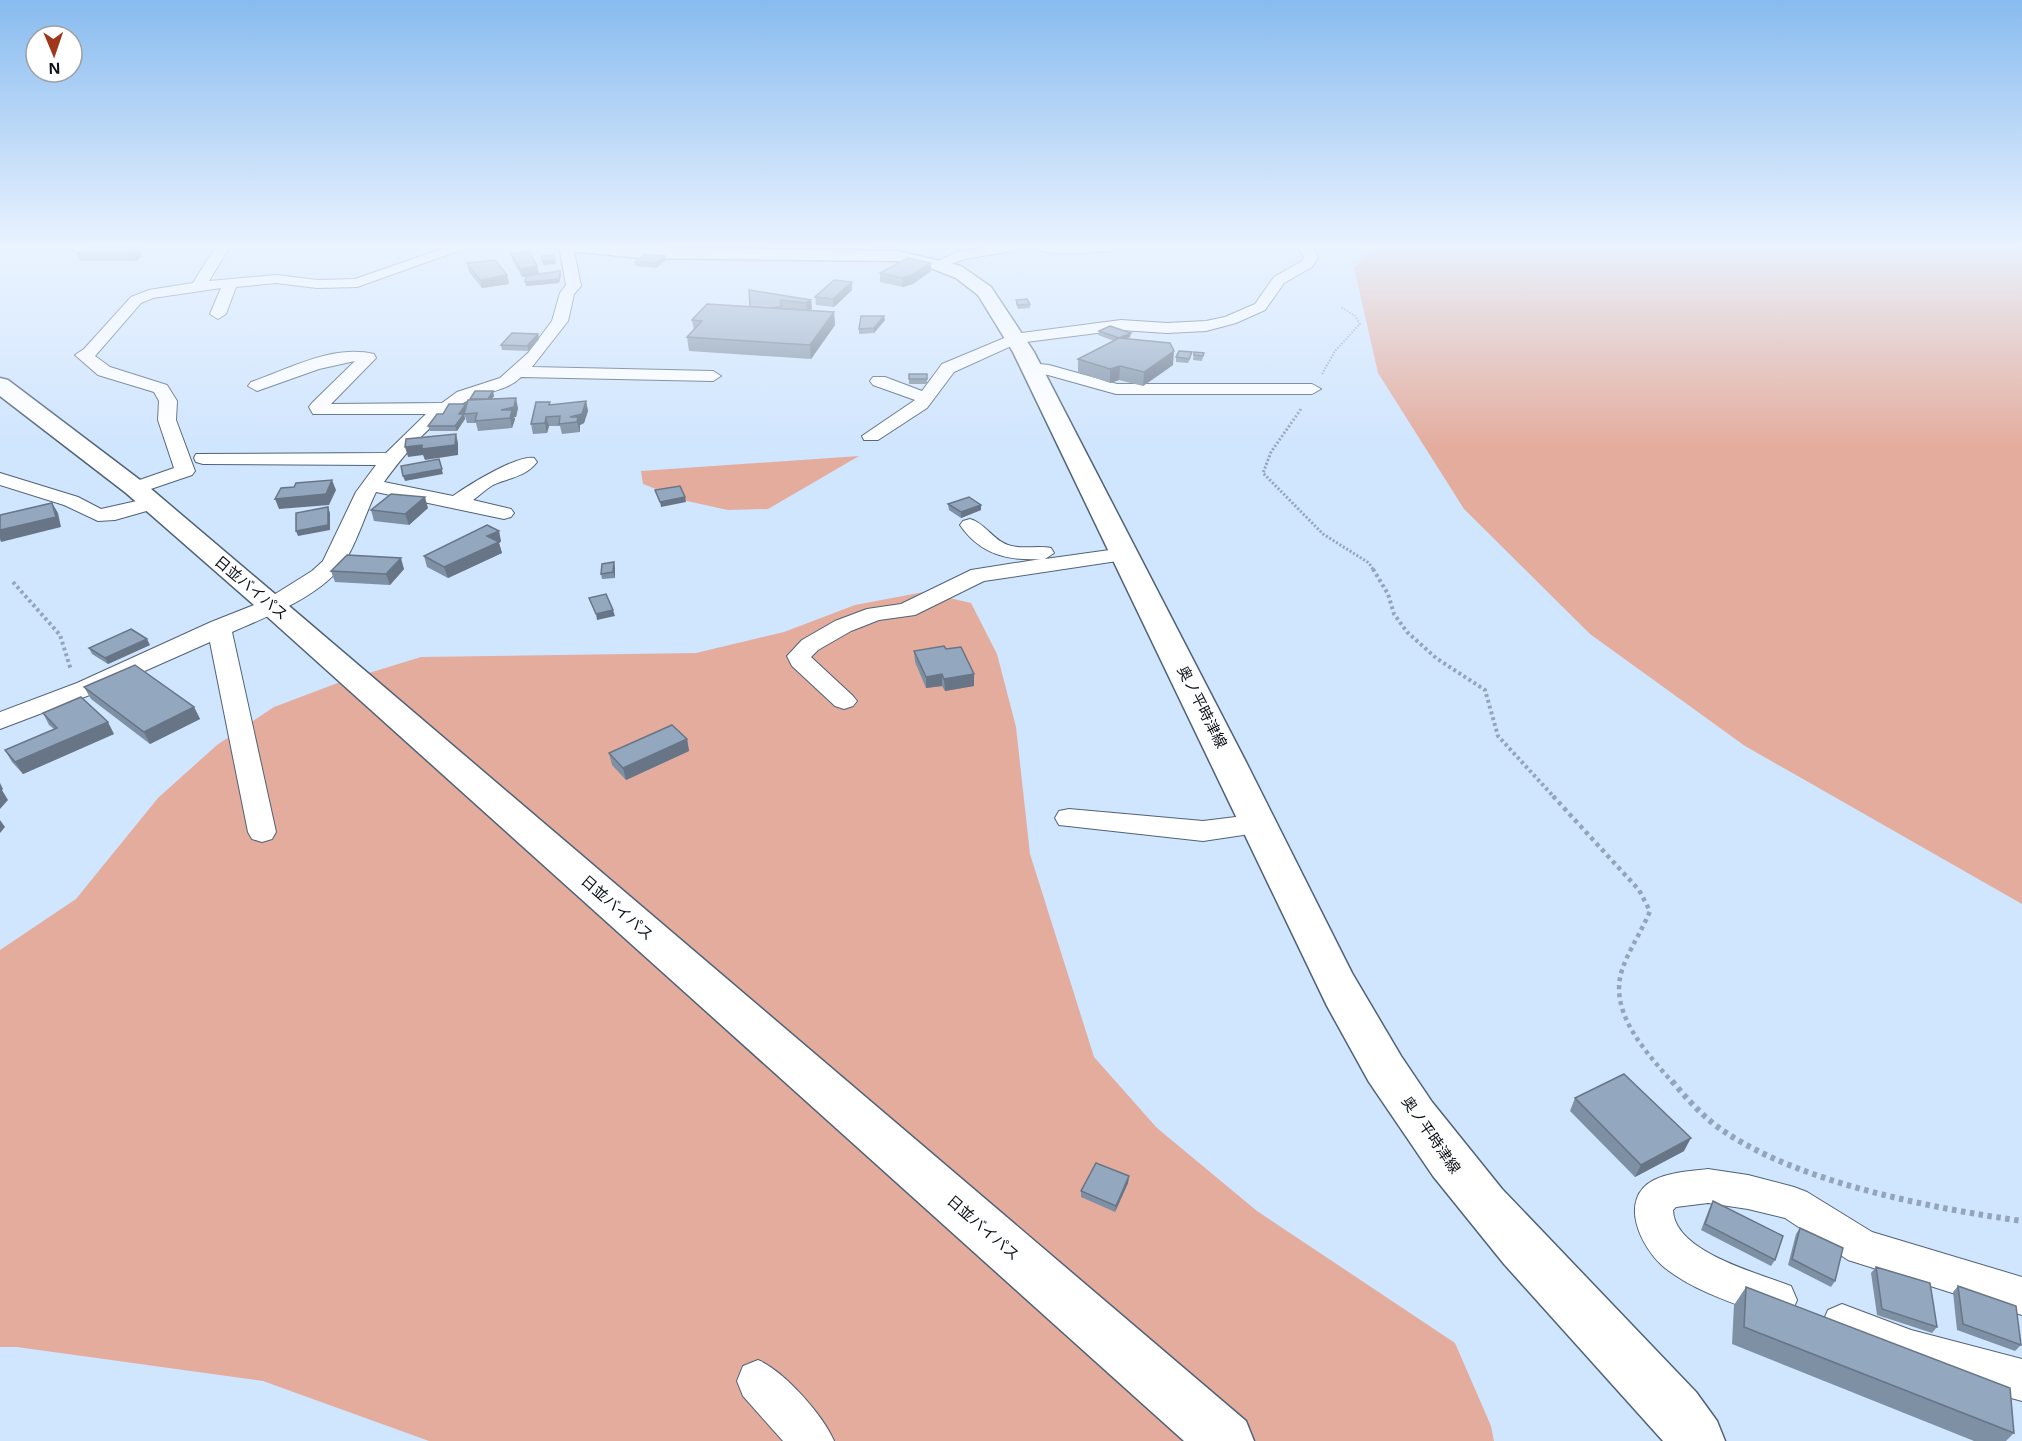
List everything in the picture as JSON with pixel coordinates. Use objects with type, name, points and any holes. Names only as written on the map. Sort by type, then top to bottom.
[{"type":"main road","name":"奥ノ平時津線","points":[[999,313],[1030,368],[1336,978],[1385,1069],[1464,1182],[1510,1238],[1676,1412],[1697,1441]]},
{"type":"main road","name":"日並バイパス","points":[[0,385],[142,496],[272,606],[1226,1441]]},
{"type":"street","points":[[0,479],[71,501],[98,515],[115,514],[185,471],[167,420],[168,401],[161,389],[105,371],[83,355],[90,352],[124,313]]},
{"type":"street","points":[[0,721],[78,692],[219,627],[272,606],[320,576],[332,564],[371,485],[390,459],[427,421],[463,396],[506,382],[534,356],[560,321],[562,313]]},
{"type":"street","points":[[872,436],[921,404],[948,368],[1014,339],[1099,327],[1206,326],[1246,313]]},
{"type":"street","points":[[257,386],[344,357],[362,356],[368,358],[319,410],[446,408]]},
{"type":"street","points":[[1030,368],[1116,389],[1312,389]]},
{"type":"street","points":[[517,372],[713,376]]},
{"type":"street","points":[[879,381],[925,398]]},
{"type":"street","points":[[203,458],[390,459]]},
{"type":"street","points":[[457,503],[486,481],[504,476],[527,462]]},
{"type":"street","points":[[371,485],[504,513]]},
{"type":"street","points":[[970,525],[999,551],[1017,554],[1122,550]]},
{"type":"street","points":[[844,701],[800,661],[799,656],[825,635],[875,614],[907,610],[954,585],[980,575],[1122,550]]},
{"type":"street","points":[[219,627],[262,832]]},
{"type":"street","points":[[1068,818],[1203,831],[1260,824]]},
{"type":"street","points":[[2022,1296],[1862,1247],[1794,1204],[1748,1192],[1708,1186],[1690,1188],[1666,1192],[1654,1203],[1654,1220],[1661,1234],[1678,1255],[1694,1266],[1911,1350],[2022,1380]]},
{"type":"street","points":[[758,1381],[812,1441]]},
{"type":"path","points":[[1351,313],[1360,324],[1335,351],[1271,452],[1263,472],[1279,492],[1307,515],[1323,534],[1369,563],[1388,594],[1394,614],[1407,632],[1436,658],[1475,681],[1485,690],[1498,736],[1640,890],[1650,910],[1645,927],[1626,959],[1619,989],[1627,1025],[1671,1080],[1721,1129],[1763,1155],[1813,1176],[1965,1213],[2022,1221]]},
{"type":"path","points":[[13,582],[60,635],[78,692]]},
{"type":"shaded area","points":[[1364,313],[2022,313],[2022,904],[1745,746],[1590,634],[1464,509],[1378,373]]},
{"type":"shaded area","points":[[859,456],[768,509],[728,510],[687,501],[643,484],[641,471]]},
{"type":"shaded area","points":[[924,592],[971,603],[997,654],[1016,727],[1030,854],[1094,1057],[1157,1128],[1257,1211],[1455,1343],[1491,1426],[1494,1441],[429,1441],[263,1381],[17,1347],[0,1347],[0,950],[76,899],[158,798],[217,745],[274,707],[343,681],[421,657],[696,653],[784,632],[855,605]]},
{"type":"building","points":[[698,313],[833,313],[810,345],[687,337],[702,321],[692,320]]},
{"type":"building","points":[[861,316],[884,316],[874,328],[859,329]]},
{"type":"building","points":[[1110,326],[1131,333],[1119,338],[1099,331]]},
{"type":"building","points":[[512,333],[538,334],[527,346],[501,345]]},
{"type":"building","points":[[1119,338],[1170,343],[1174,351],[1144,372],[1120,366],[1110,369],[1078,359]]},
{"type":"building","points":[[1179,351],[1192,352],[1189,359],[1176,357]]},
{"type":"building","points":[[1194,352],[1204,353],[1203,356],[1194,355]]},
{"type":"building","points":[[909,374],[927,374],[927,379],[909,379]]},
{"type":"building","points":[[475,391],[493,391],[488,399],[470,399]]},
{"type":"building","points":[[516,398],[514,407],[501,410],[512,410],[510,418],[475,421],[477,413],[464,414],[468,400]]},
{"type":"building","points":[[586,401],[582,414],[570,417],[578,417],[577,422],[559,424],[560,416],[546,417],[545,423],[531,424],[536,402],[550,402],[549,405]]},
{"type":"building","points":[[449,404],[466,404],[459,414],[464,414],[455,426],[428,426],[437,414],[443,414]]},
{"type":"building","points":[[456,434],[455,445],[422,449],[422,445],[405,447],[406,439]]},
{"type":"building","points":[[439,459],[442,469],[403,476],[401,466]]},
{"type":"building","points":[[332,480],[326,494],[275,499],[281,488],[294,487],[296,483]]},
{"type":"building","points":[[680,486],[685,497],[660,502],[655,490]]},
{"type":"building","points":[[391,494],[425,497],[405,514],[371,510]]},
{"type":"building","points":[[969,497],[981,505],[961,512],[948,504]]},
{"type":"building","points":[[52,503],[56,517],[0,530],[0,515]]},
{"type":"building","points":[[328,507],[328,525],[296,531],[296,513]]},
{"type":"building","points":[[487,525],[499,531],[487,536],[499,542],[444,567],[424,556]]},
{"type":"building","points":[[347,555],[401,558],[386,574],[331,571]]},
{"type":"building","points":[[614,562],[613,572],[601,574],[602,564]]},
{"type":"building","points":[[606,594],[613,610],[596,614],[589,598]]},
{"type":"building","points":[[131,629],[147,639],[105,658],[89,648]]},
{"type":"building","points":[[944,646],[946,649],[961,647],[974,674],[944,679],[942,674],[926,677],[914,651]]},
{"type":"building","points":[[135,665],[194,707],[144,732],[84,687]]},
{"type":"building","points":[[81,697],[108,722],[15,762],[5,750],[57,728],[43,713]]},
{"type":"building","points":[[672,725],[687,739],[623,768],[609,753]]},
{"type":"building","points":[[1624,1074],[1691,1138],[1641,1165],[1575,1098]]},
{"type":"building","points":[[1096,1163],[1129,1176],[1116,1206],[1081,1191]]},
{"type":"building","points":[[1713,1201],[1783,1236],[1775,1260],[1705,1224]]},
{"type":"building","points":[[1800,1228],[1843,1248],[1835,1281],[1792,1259]]},
{"type":"building","points":[[1876,1267],[1930,1283],[1937,1327],[1882,1309]]},
{"type":"building","points":[[1958,1286],[2016,1306],[2021,1345],[1963,1324]]},
{"type":"building","points":[[1746,1287],[2010,1388],[2014,1433],[1744,1327]]}]
